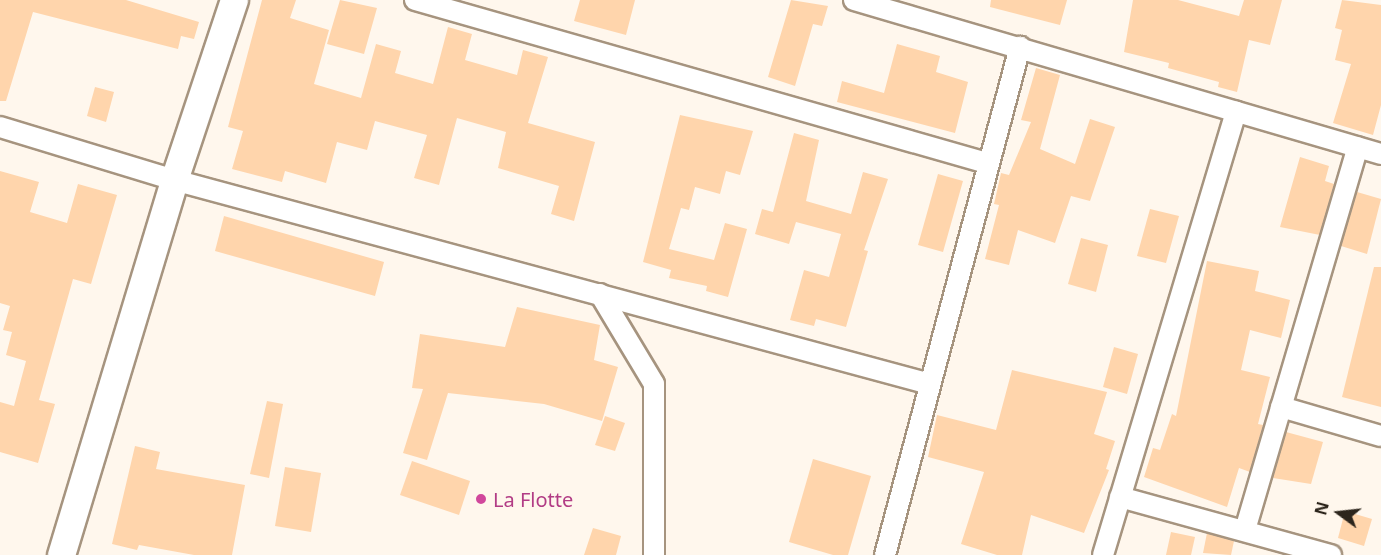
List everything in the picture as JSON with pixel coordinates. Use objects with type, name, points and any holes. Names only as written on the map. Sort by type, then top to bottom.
[{"type":"main road","points":[[61,555],[174,180],[234,0]]},
{"type":"street","points":[[415,0],[987,163]]},
{"type":"street","points":[[854,0],[1381,154]]},
{"type":"street","points":[[885,555],[987,163],[1020,47]]},
{"type":"street","points":[[1103,555],[1236,111]]},
{"type":"street","points":[[0,127],[174,180],[930,384]]},
{"type":"street","points":[[1245,531],[1358,147]]},
{"type":"street","points":[[600,294],[654,384],[654,555]]},
{"type":"street","points":[[1281,407],[1381,436]]},
{"type":"street","points":[[1120,497],[1331,555]]},
{"type":"building","points":[[0,0],[126,0],[199,22],[194,39],[181,36],[178,49],[33,12],[6,101],[0,101]]},
{"type":"building","points":[[262,0],[296,0],[290,18],[329,30],[314,84],[361,98],[376,44],[401,51],[395,73],[433,84],[448,27],[472,34],[465,60],[517,75],[523,50],[548,57],[528,123],[595,142],[574,221],[551,214],[559,186],[498,168],[506,132],[457,118],[439,185],[414,178],[427,135],[375,121],[367,150],[337,142],[326,183],[285,171],[282,182],[232,169],[243,131],[228,127]]},
{"type":"building","points":[[340,0],[377,8],[364,54],[327,44]]},
{"type":"building","points":[[580,0],[635,0],[626,35],[574,21]]},
{"type":"building","points":[[791,0],[828,6],[822,26],[813,24],[795,86],[768,77]]},
{"type":"building","points":[[991,0],[1067,0],[1060,25],[990,7]]},
{"type":"building","points":[[1133,0],[1178,0],[1239,16],[1244,0],[1282,0],[1270,45],[1249,40],[1237,92],[1218,87],[1219,82],[1168,68],[1169,63],[1124,52]]},
{"type":"building","points":[[1342,0],[1381,5],[1381,105],[1373,135],[1333,123],[1351,64],[1335,60],[1342,30],[1335,28]]},
{"type":"building","points":[[897,44],[940,56],[936,72],[968,82],[955,133],[837,102],[842,81],[884,93]]},
{"type":"building","points":[[1036,68],[1060,75],[1040,149],[1075,164],[1090,119],[1115,127],[1090,201],[1071,196],[1055,243],[1018,230],[1009,265],[985,259],[999,205],[994,204],[1001,173],[1009,175],[1031,122],[1021,120]]},
{"type":"building","points":[[95,87],[114,92],[106,122],[87,116]]},
{"type":"building","points":[[680,115],[753,131],[740,175],[726,171],[720,194],[695,187],[689,210],[681,208],[669,249],[714,260],[725,223],[747,229],[728,297],[706,291],[707,286],[669,278],[671,270],[643,262]]},
{"type":"building","points":[[794,133],[819,140],[806,201],[851,214],[863,172],[888,179],[864,250],[868,251],[846,327],[816,319],[814,326],[790,320],[804,270],[829,277],[841,234],[796,222],[789,244],[755,234],[762,209],[773,212]]},
{"type":"building","points":[[1300,157],[1329,166],[1325,181],[1334,184],[1320,235],[1280,227]]},
{"type":"building","points":[[0,171],[39,182],[30,212],[67,223],[78,184],[117,195],[91,284],[73,279],[39,400],[55,404],[38,463],[0,452],[0,402],[14,406],[26,361],[6,355],[12,332],[3,330],[10,306],[0,303]]},
{"type":"building","points":[[938,174],[963,181],[943,252],[918,245]]},
{"type":"building","points":[[1357,192],[1381,199],[1367,254],[1341,246]]},
{"type":"building","points":[[1150,209],[1179,216],[1166,263],[1137,256]]},
{"type":"building","points":[[224,216],[384,262],[375,296],[215,251]]},
{"type":"building","points":[[1081,238],[1108,245],[1096,292],[1068,284]]},
{"type":"building","points":[[1207,261],[1259,271],[1255,291],[1290,300],[1281,338],[1250,330],[1241,370],[1270,377],[1258,424],[1263,425],[1250,472],[1239,468],[1227,507],[1144,477],[1153,448],[1160,450],[1172,414],[1176,416]]},
{"type":"building","points":[[1374,267],[1381,267],[1381,407],[1342,397]]},
{"type":"building","points":[[517,307],[600,325],[594,360],[618,367],[602,421],[544,404],[448,393],[427,460],[403,453],[423,389],[412,388],[420,334],[505,347]]},
{"type":"building","points":[[1114,347],[1138,354],[1127,394],[1103,387]]},
{"type":"building","points":[[1012,370],[1107,392],[1094,434],[1115,441],[1106,469],[1109,470],[1084,533],[1031,515],[1022,555],[997,555],[961,544],[984,472],[928,457],[937,415],[996,430]]},
{"type":"building","points":[[267,401],[283,404],[269,478],[250,474]]},
{"type":"building","points":[[605,416],[625,423],[615,451],[595,445]]},
{"type":"building","points":[[1286,432],[1323,442],[1311,484],[1273,478]]},
{"type":"building","points":[[135,446],[160,452],[156,469],[245,485],[232,555],[194,555],[139,545],[137,550],[112,544]]},
{"type":"building","points":[[813,459],[871,476],[848,555],[833,555],[789,542]]},
{"type":"building","points":[[412,461],[470,481],[459,515],[400,495]]},
{"type":"building","points":[[285,467],[321,473],[311,532],[275,526]]},
{"type":"building","points":[[1345,511],[1372,519],[1364,546],[1338,538]]},
{"type":"building","points":[[593,528],[621,536],[616,555],[584,555]]},
{"type":"building","points":[[1171,532],[1195,537],[1191,555],[1166,555]]},
{"type":"building","points":[[1207,533],[1234,541],[1231,555],[1203,553]]},
{"type":"place","name":"La Flotte","points":[[481,499]]}]
